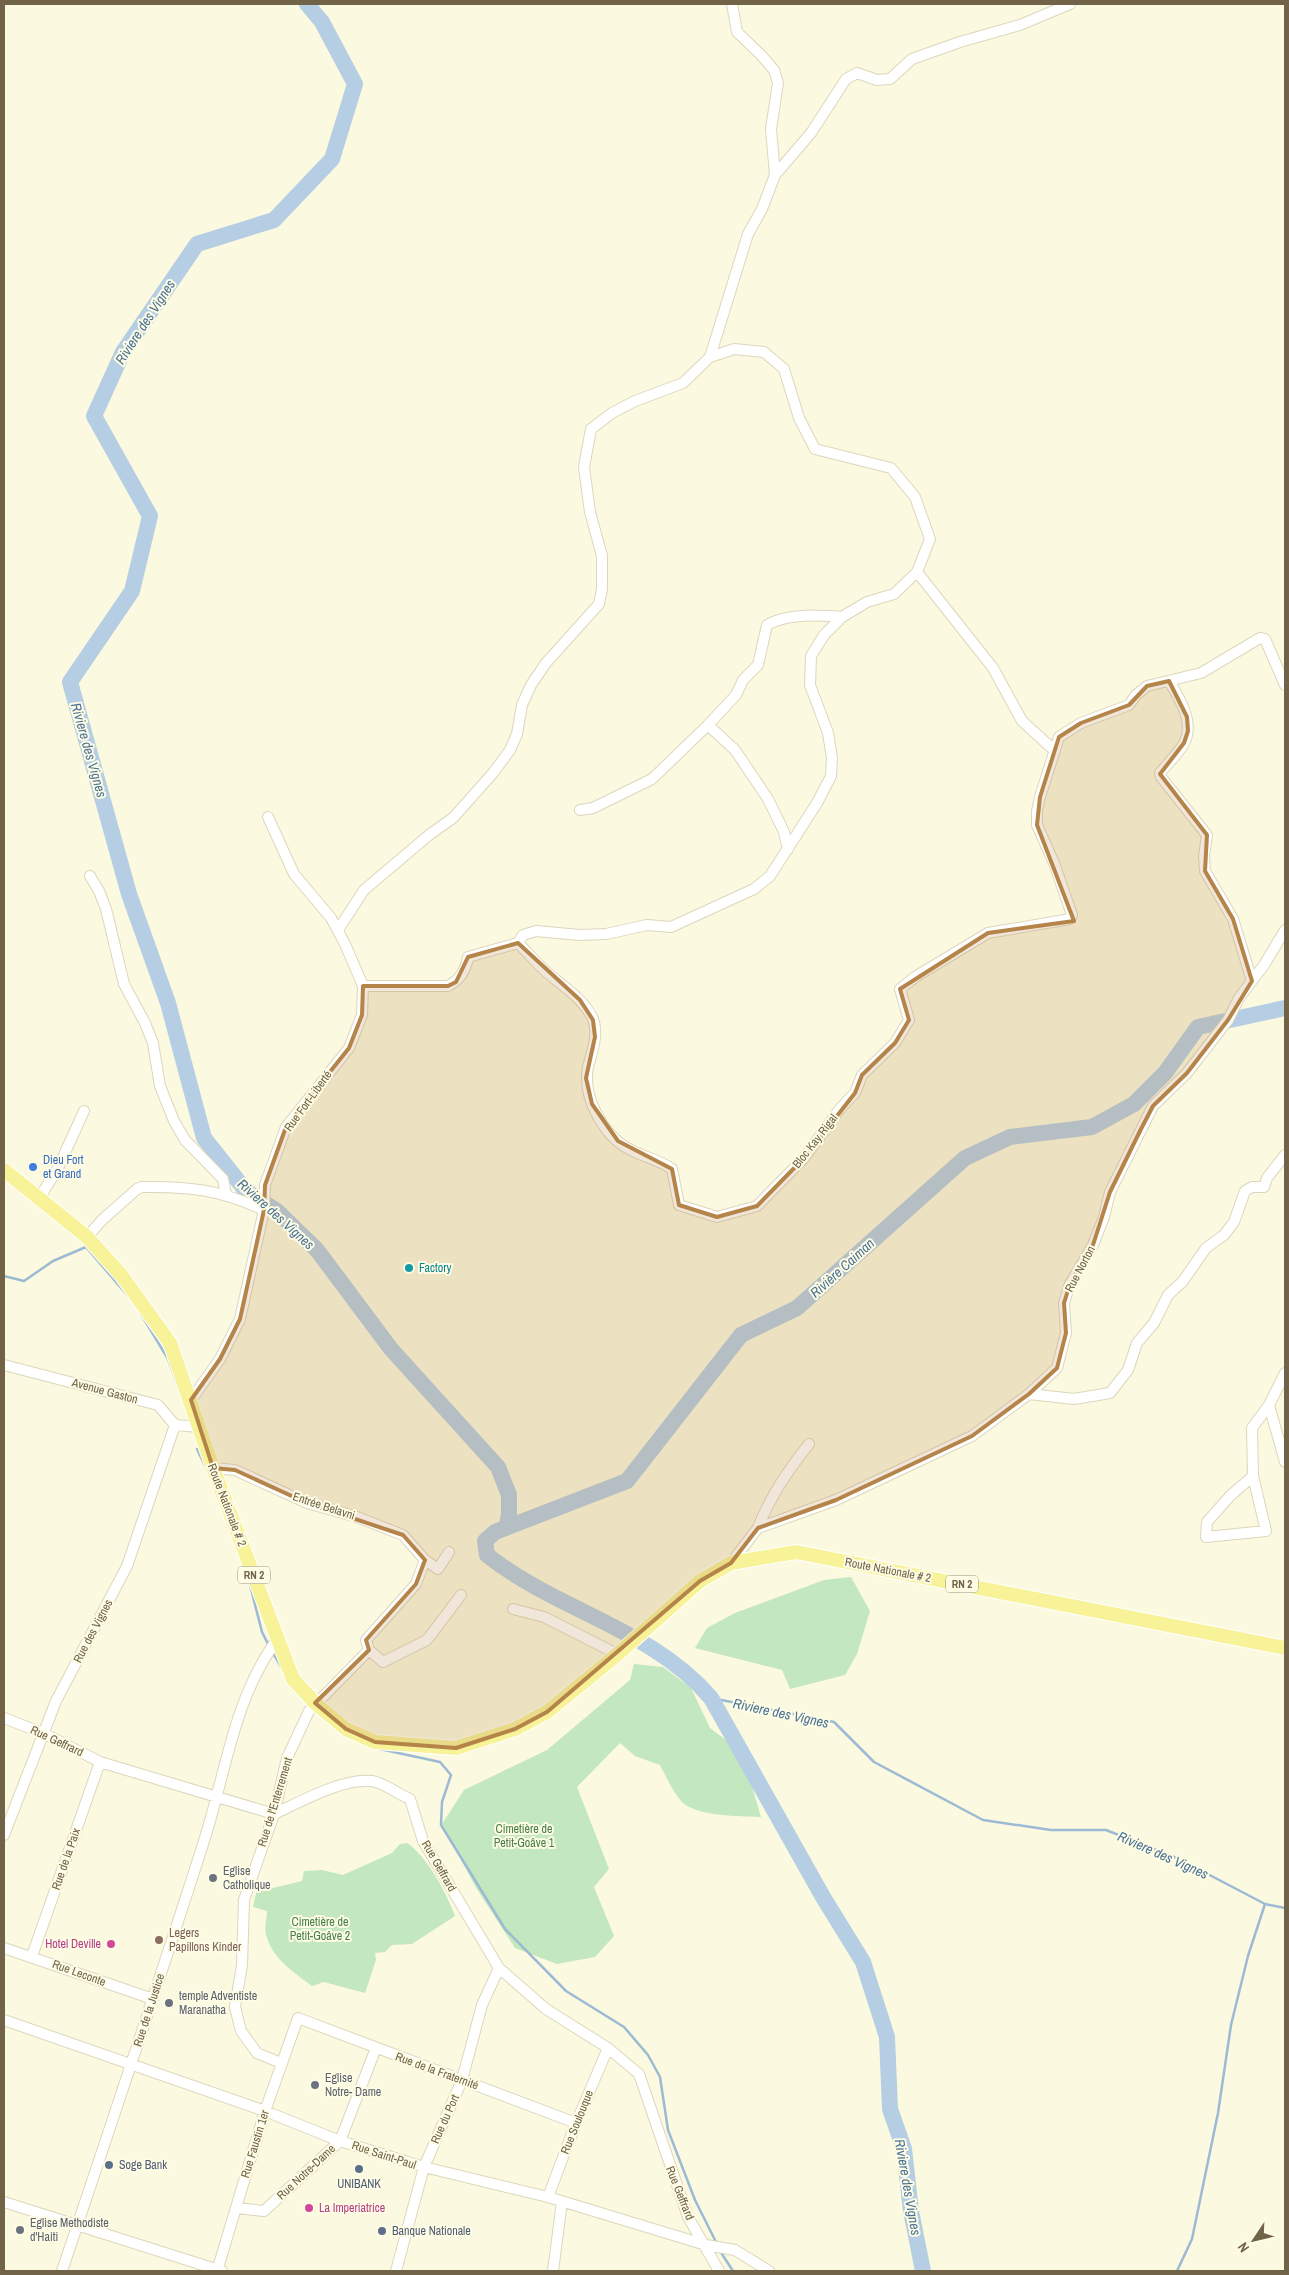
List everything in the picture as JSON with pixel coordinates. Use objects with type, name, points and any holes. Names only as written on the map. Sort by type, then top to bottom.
[{"type":"main road","name":"Route Nationale # 2","points":[[4,1170],[87,1236],[122,1276],[170,1342],[213,1468],[293,1679],[312,1707],[346,1729],[375,1742],[456,1748],[515,1729],[548,1712],[618,1654],[700,1581],[731,1563],[796,1552],[1285,1648]]},
{"type":"street","points":[[732,4],[737,32],[768,62],[774,70],[778,83],[771,129],[775,175]]},
{"type":"street","points":[[710,357],[748,234],[762,209],[775,175],[811,133],[846,79],[857,73],[877,80],[890,79],[912,59],[1020,24],[1070,4]]},
{"type":"street","points":[[338,930],[364,890],[429,835],[453,818],[492,774],[510,750],[517,734],[522,706],[531,684],[546,663],[599,604],[602,589],[602,556],[590,512],[584,467],[591,429],[612,413],[635,401],[683,382],[710,357],[734,349],[764,352],[784,368],[799,418],[815,449],[891,468],[915,497],[930,539],[917,572],[894,594],[867,602],[842,617],[824,635],[811,656],[810,684],[828,733],[832,758],[831,776],[817,803],[770,876],[754,888],[671,927],[647,925],[606,934],[580,935],[536,931],[523,935],[518,943],[468,957],[466,967],[456,982],[448,986],[363,986]]},
{"type":"street","points":[[917,572],[993,668],[1022,721],[1055,751],[1059,738],[1069,729],[1129,705],[1136,695],[1147,686],[1200,673],[1260,638],[1265,640],[1285,685]]},
{"type":"street","points":[[580,810],[593,808],[652,779],[708,725],[736,696],[743,680],[758,665],[762,657],[767,624],[774,621],[819,615],[842,617]]},
{"type":"street","points":[[1169,681],[1187,717],[1188,731],[1184,743],[1160,773],[1161,777],[1208,835],[1204,856],[1205,871],[1233,918],[1252,981]]},
{"type":"street","points":[[708,725],[735,750],[768,799],[784,832],[788,849]]},
{"type":"street","name":"Bloc Kay Rigal","points":[[518,943],[541,967],[580,1000],[593,1020],[595,1037],[586,1078],[592,1104],[604,1124],[618,1141],[632,1150],[647,1155],[672,1169],[679,1205],[717,1217],[757,1206],[804,1158],[839,1110],[855,1093],[862,1075],[895,1043],[909,1020],[900,989],[915,977],[988,933],[1070,919],[1072,914],[1054,863],[1037,825],[1040,797],[1055,751]]},
{"type":"street","name":"Rue Fort-Liberté","points":[[191,1400],[220,1359],[240,1319],[264,1210],[265,1185],[286,1127],[349,1048],[362,1014],[363,986],[338,930],[331,918],[294,874],[268,817]]},
{"type":"street","points":[[90,876],[99,891],[106,909],[124,984],[145,1023],[153,1043],[160,1086],[171,1115],[185,1140],[223,1179],[226,1194]]},
{"type":"street","name":"Rue Norton","points":[[758,1528],[836,1500],[972,1436],[1029,1394],[1057,1368],[1066,1333],[1064,1303],[1070,1284],[1093,1245],[1104,1217],[1110,1192],[1153,1106],[1199,1058],[1228,1020],[1239,998],[1285,930]]},
{"type":"street","points":[[40,1197],[58,1168],[84,1111]]},
{"type":"street","points":[[1029,1394],[1074,1399],[1110,1394],[1128,1370],[1137,1343],[1154,1323],[1168,1295],[1182,1281],[1206,1248],[1224,1235],[1234,1222],[1246,1191],[1252,1187],[1264,1186],[1267,1178],[1285,1155]]},
{"type":"street","points":[[87,1236],[137,1189],[142,1188],[180,1186],[226,1194],[264,1210]]},
{"type":"street","name":"Avenue Gaston","points":[[4,1365],[158,1405],[176,1425]]},
{"type":"street","points":[[1253,1476],[1230,1496],[1207,1522],[1206,1537],[1266,1531],[1253,1476],[1252,1428],[1268,1405],[1285,1373]]},
{"type":"street","points":[[1268,1405],[1285,1462]]},
{"type":"street","points":[[176,1425],[199,1427]]},
{"type":"street","name":"Rue des Vignes","points":[[4,1834],[45,1734],[56,1701],[127,1566],[176,1425]]},
{"type":"street","points":[[731,1563],[758,1528],[765,1510],[780,1483],[809,1444]]},
{"type":"street","name":"Entrée Belavni","points":[[213,1468],[235,1470],[306,1503],[358,1517],[403,1535],[425,1560]]},
{"type":"street","points":[[450,1552],[438,1569],[425,1560],[416,1584],[366,1640],[369,1650],[383,1662],[427,1640],[461,1595]]},
{"type":"street","points":[[513,1609],[544,1617],[618,1654]]},
{"type":"street","name":"Rue de la Justice","points":[[62,2271],[218,1798],[239,1710],[262,1660],[279,1638]]},
{"type":"street","points":[[312,1707],[369,1650]]},
{"type":"street","name":"Rue de l'Enterrement","points":[[281,2063],[257,2053],[242,2031],[236,2007],[242,1965],[244,1900],[274,1814],[287,1758],[312,1707]]},
{"type":"street","name":"Rue Geffrard","points":[[4,1718],[45,1734],[100,1762],[274,1814],[323,1792],[350,1784],[372,1781],[410,1799],[423,1841],[499,1968],[546,2009],[608,2048],[639,2074],[688,2217],[706,2245],[719,2271]]},
{"type":"street","name":"Rue de la Paix","points":[[32,1956],[100,1762]]},
{"type":"street","name":"Rue Leconte","points":[[4,1948],[153,1999]]},
{"type":"street","name":"Rue du Port","points":[[396,2271],[424,2167],[462,2080],[482,2005],[499,1968]]},
{"type":"street","name":"Rue Faustin 1er","points":[[219,2271],[265,2111],[298,2018]]},
{"type":"street","name":"Rue de la Fraternité","points":[[298,2018],[576,2123]]},
{"type":"street","name":"Rue Saint-Paul","points":[[4,2020],[132,2063],[340,2140],[424,2167],[548,2197],[706,2245],[736,2250],[769,2271]]},
{"type":"street","name":"Rue Notre-Dame","points":[[236,2208],[264,2211],[340,2140],[376,2048]]},
{"type":"street","name":"Rue Soulouque","points":[[548,2197],[576,2123],[608,2048]]},
{"type":"street","points":[[4,2202],[219,2271]]},
{"type":"street","points":[[553,2271],[562,2202]]},
{"type":"highlighted area","points":[[1169,681],[1187,717],[1188,731],[1184,743],[1160,774],[1207,835],[1205,871],[1233,919],[1252,981],[1228,1020],[1187,1073],[1153,1106],[1141,1129],[1110,1192],[1093,1245],[1070,1284],[1064,1303],[1066,1333],[1057,1368],[1029,1394],[972,1436],[836,1500],[758,1528],[731,1563],[700,1581],[547,1712],[515,1729],[456,1748],[375,1742],[346,1729],[315,1703],[369,1650],[366,1640],[416,1584],[425,1560],[403,1535],[307,1503],[235,1470],[213,1468],[191,1400],[220,1359],[240,1319],[264,1210],[265,1185],[286,1127],[349,1048],[362,1015],[363,986],[448,986],[456,982],[468,957],[518,943],[580,1000],[593,1020],[595,1037],[586,1078],[592,1104],[618,1141],[672,1169],[679,1205],[717,1217],[757,1206],[804,1158],[855,1093],[862,1075],[895,1043],[909,1020],[900,989],[988,933],[1074,921],[1037,825],[1040,797],[1059,737],[1081,723],[1129,705],[1147,686]]},
{"type":"green space","points":[[851,1577],[870,1611],[857,1654],[845,1675],[790,1689],[782,1670],[695,1648],[707,1628],[735,1613],[824,1580]]},
{"type":"green space","name":"Cimetière de Petit-Goâve 1","points":[[634,1664],[663,1667],[691,1688],[710,1728],[742,1752],[761,1817],[720,1815],[698,1811],[689,1807],[675,1793],[660,1765],[635,1756],[620,1743],[577,1787],[609,1869],[594,1887],[614,1936],[595,1957],[557,1964],[515,1948],[475,1886],[442,1824],[464,1790],[547,1750],[630,1680]]},
{"type":"green space","name":"Cimetière de Petit-Goâve 2","points":[[407,1843],[429,1866],[442,1887],[455,1916],[412,1944],[392,1945],[385,1952],[375,1953],[376,1960],[365,1993],[324,1982],[312,1986],[278,1958],[266,1934],[267,1911],[253,1907],[257,1889],[265,1890],[302,1881],[304,1871],[322,1870],[343,1875],[392,1853],[400,1844]]},
{"type":"waterway","name":"Riviere des Vignes","points":[[307,4],[322,22],[355,84],[332,159],[274,220],[197,244],[123,352],[94,416],[150,516],[132,591],[70,682],[129,894],[168,1003],[204,1138],[246,1191],[277,1211],[317,1250],[391,1349],[498,1467],[509,1495],[509,1515],[506,1528]]},
{"type":"waterway","name":"Rivière Caiman","points":[[923,2271],[911,2211],[904,2149],[890,2109],[887,2037],[863,1962],[823,1897],[711,1698],[687,1674],[661,1654],[514,1574],[487,1555],[485,1541],[495,1532],[627,1481],[741,1335],[797,1308],[965,1158],[1010,1137],[1092,1127],[1134,1104],[1165,1073],[1198,1027],[1285,1008]]},
{"type":"waterway","points":[[4,1276],[24,1281],[53,1261],[86,1247],[128,1296]]},
{"type":"waterway","points":[[141,1314],[168,1359],[179,1389]]},
{"type":"waterway","points":[[197,1449],[207,1470]]},
{"type":"waterway","points":[[250,1585],[262,1632],[269,1646]]},
{"type":"waterway","points":[[273,1653],[283,1670]]},
{"type":"waterway","name":"Riviere des Vignes","points":[[711,1698],[834,1722],[874,1762],[983,1820],[1051,1830],[1106,1830],[1179,1859],[1265,1904],[1248,1956],[1231,2025],[1218,2113],[1192,2239],[1177,2271]]},
{"type":"waterway","points":[[375,1748],[440,1762],[451,1775],[442,1802],[441,1825],[505,1929],[566,1991],[624,2027],[648,2055],[660,2077],[668,2130],[695,2200],[717,2244]]},
{"type":"waterway","points":[[1265,1904],[1285,1908]]},
{"type":"waterway","points":[[720,2251],[733,2271]]},
{"type":"place","name":"Dieu Fort et Grand","points":[[33,1167]]},
{"type":"place","name":"Factory","points":[[409,1268]]},
{"type":"place","name":"Eglise Catholique","points":[[213,1878]]},
{"type":"place","name":"Legers Papillons Kinder","points":[[159,1940]]},
{"type":"place","name":"Hotel Deville","points":[[111,1944]]},
{"type":"place","name":"temple Adventiste Maranatha","points":[[169,2003]]},
{"type":"place","name":"Eglise Notre- Dame","points":[[315,2085]]},
{"type":"place","name":"Soge Bank","points":[[109,2165]]},
{"type":"place","name":"UNIBANK","points":[[359,2169]]},
{"type":"place","name":"La Imperiatrice","points":[[309,2208]]},
{"type":"place","name":"Eglise Methodiste d'Haiti","points":[[20,2230]]},
{"type":"place","name":"Banque Nationale","points":[[382,2231]]}]
